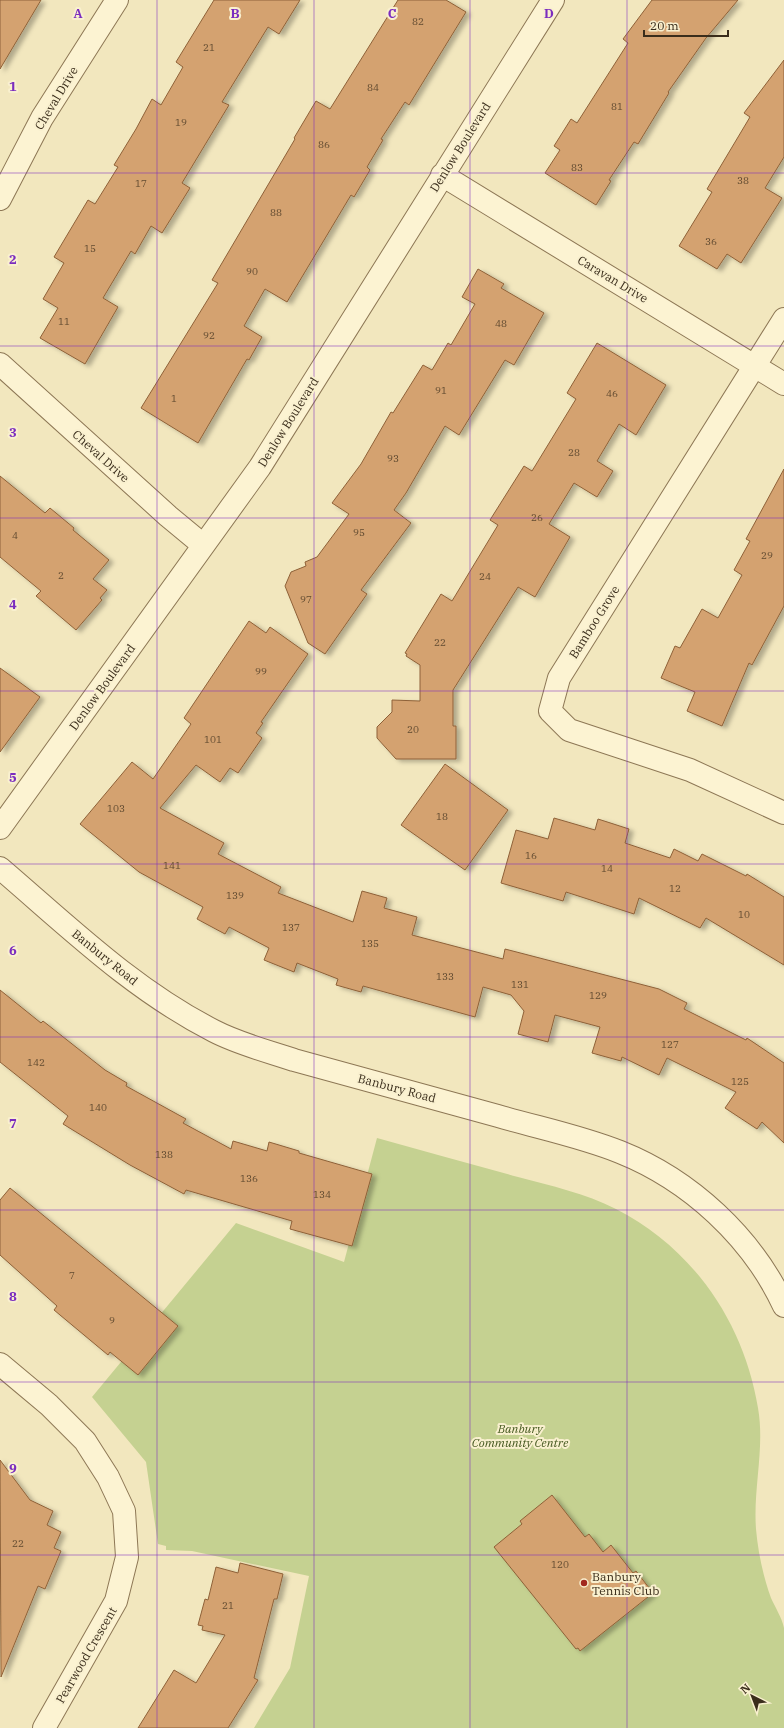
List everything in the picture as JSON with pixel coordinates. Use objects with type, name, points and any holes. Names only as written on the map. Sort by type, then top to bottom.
[{"type":"street","name":"Cheval Drive","points":[[0,199],[42,118],[117,0]]},
{"type":"street","name":"Denlow Boulevard","points":[[0,828],[260,467],[553,0]]},
{"type":"street","name":"Caravan Drive","points":[[442,175],[784,384]]},
{"type":"street","name":"Bamboo Grove","points":[[784,319],[559,678],[550,711],[570,730],[690,770],[784,813]]},
{"type":"street","name":"Cheval Drive","points":[[0,364],[168,516],[204,545]]},
{"type":"street","name":"Banbury Road","points":[[0,868],[119,971],[163,1003],[215,1032],[294,1060],[571,1135],[621,1152],[666,1174],[703,1202],[738,1236],[774,1284],[784,1306]]},
{"type":"street","name":"Pearwood Crescent","points":[[0,1364],[49,1405],[85,1441],[108,1478],[124,1511],[127,1556],[116,1601],[44,1728]]},
{"type":"green space","name":"Banbury Community Centre","points":[[377,1138],[568,1190],[604,1203],[644,1226],[669,1245],[692,1267],[711,1292],[727,1318],[741,1347],[751,1377],[758,1408],[760,1423],[760,1453],[756,1498],[756,1529],[766,1581],[771,1598],[784,1628],[784,1728],[254,1728],[290,1668],[309,1576],[192,1551],[166,1550],[166,1546],[158,1544],[146,1462],[92,1397],[236,1223],[344,1262]]},
{"type":"building","points":[[0,0],[41,0],[0,69]]},
{"type":"building","points":[[214,0],[300,0],[279,34],[268,27],[222,102],[229,105],[182,183],[190,188],[162,233],[151,226],[135,254],[131,251],[103,298],[118,307],[85,364],[40,338],[58,308],[43,299],[64,263],[54,257],[88,200],[95,204],[118,167],[114,165],[152,99],[161,105],[183,67],[176,62]]},
{"type":"building","points":[[398,0],[446,0],[466,12],[409,105],[405,102],[381,139],[383,140],[367,167],[370,170],[354,197],[351,195],[287,302],[265,289],[244,326],[262,337],[249,360],[247,359],[198,443],[141,408],[218,283],[212,280],[316,101],[330,109]]},
{"type":"building","points":[[652,0],[738,0],[706,38],[668,92],[669,93],[638,144],[634,142],[609,180],[611,181],[596,205],[545,173],[560,150],[554,146],[571,119],[577,123],[628,43],[623,39]]},
{"type":"building","points":[[784,60],[784,157],[765,188],[782,198],[741,263],[727,254],[717,269],[679,246],[712,192],[707,189],[750,117],[744,113]]},
{"type":"building","points":[[478,269],[504,284],[501,288],[544,313],[514,365],[505,360],[459,435],[445,426],[406,493],[394,510],[411,523],[361,590],[367,594],[325,654],[308,643],[285,586],[291,572],[306,566],[305,562],[317,557],[349,514],[332,503],[361,464],[391,412],[393,413],[423,365],[432,370],[448,343],[451,345],[475,304],[462,297]]},
{"type":"building","points":[[597,343],[666,385],[636,435],[619,424],[597,461],[613,471],[597,497],[574,483],[549,524],[570,537],[535,597],[518,587],[453,690],[453,726],[456,726],[456,759],[396,759],[377,738],[377,727],[392,712],[392,700],[420,701],[420,665],[406,656],[407,654],[405,653],[441,594],[452,601],[498,525],[490,520],[524,466],[532,471],[576,399],[567,393]]},
{"type":"building","points":[[784,469],[784,606],[752,665],[749,663],[722,726],[687,711],[695,692],[661,678],[675,646],[680,648],[702,609],[718,618],[742,575],[734,570],[750,541],[746,539]]},
{"type":"building","points":[[0,476],[45,513],[50,508],[74,528],[73,530],[109,560],[93,579],[107,590],[100,598],[102,600],[76,630],[36,596],[41,591],[0,557]]},
{"type":"building","points":[[249,621],[266,633],[270,627],[308,654],[261,722],[263,723],[256,733],[262,738],[238,773],[230,768],[220,782],[196,765],[160,808],[224,843],[218,854],[281,887],[278,893],[353,922],[362,891],[387,898],[384,908],[417,917],[412,935],[503,959],[505,949],[659,989],[687,1003],[684,1009],[746,1040],[747,1038],[784,1063],[784,1143],[762,1122],[757,1129],[725,1108],[736,1092],[667,1058],[659,1075],[622,1057],[621,1061],[592,1053],[600,1027],[555,1015],[548,1042],[518,1034],[524,1011],[511,995],[483,987],[475,1017],[363,986],[361,992],[336,985],[338,979],[297,963],[294,972],[264,960],[269,948],[229,927],[225,934],[197,919],[203,907],[139,872],[80,824],[132,762],[153,779],[191,724],[184,718]]},
{"type":"building","points":[[0,668],[40,697],[0,752]]},
{"type":"building","points":[[445,764],[508,810],[465,870],[401,825]]},
{"type":"building","points":[[554,818],[595,830],[598,819],[629,829],[625,843],[670,858],[674,849],[698,861],[702,854],[746,876],[747,874],[784,897],[784,965],[706,918],[700,928],[639,898],[634,914],[566,892],[563,901],[501,883],[516,830],[548,839]]},
{"type":"building","points":[[0,990],[41,1023],[43,1021],[105,1070],[127,1083],[126,1086],[186,1119],[183,1123],[231,1149],[233,1141],[267,1151],[269,1142],[299,1151],[299,1153],[372,1174],[352,1246],[290,1229],[292,1221],[186,1190],[184,1194],[130,1165],[63,1124],[68,1116],[0,1062]]},
{"type":"building","points":[[10,1188],[178,1326],[138,1375],[110,1352],[108,1355],[54,1310],[57,1306],[0,1255],[0,1200]]},
{"type":"building","points":[[0,1460],[30,1500],[53,1511],[47,1525],[61,1532],[54,1548],[61,1551],[45,1589],[38,1586],[1,1677]]},
{"type":"building","name":"Banbury Tennis Club","points":[[552,1495],[585,1537],[589,1534],[603,1552],[611,1545],[633,1573],[636,1571],[653,1593],[580,1651],[578,1648],[576,1649],[494,1547],[522,1524],[520,1521]]},
{"type":"building","points":[[240,1563],[283,1574],[277,1599],[274,1599],[254,1678],[258,1680],[228,1728],[138,1728],[174,1670],[196,1683],[225,1635],[202,1630],[203,1626],[198,1625],[205,1599],[208,1600],[216,1567],[238,1573]]},
{"type":"place","name":"Banbury Tennis Club","points":[[584,1583]]}]
